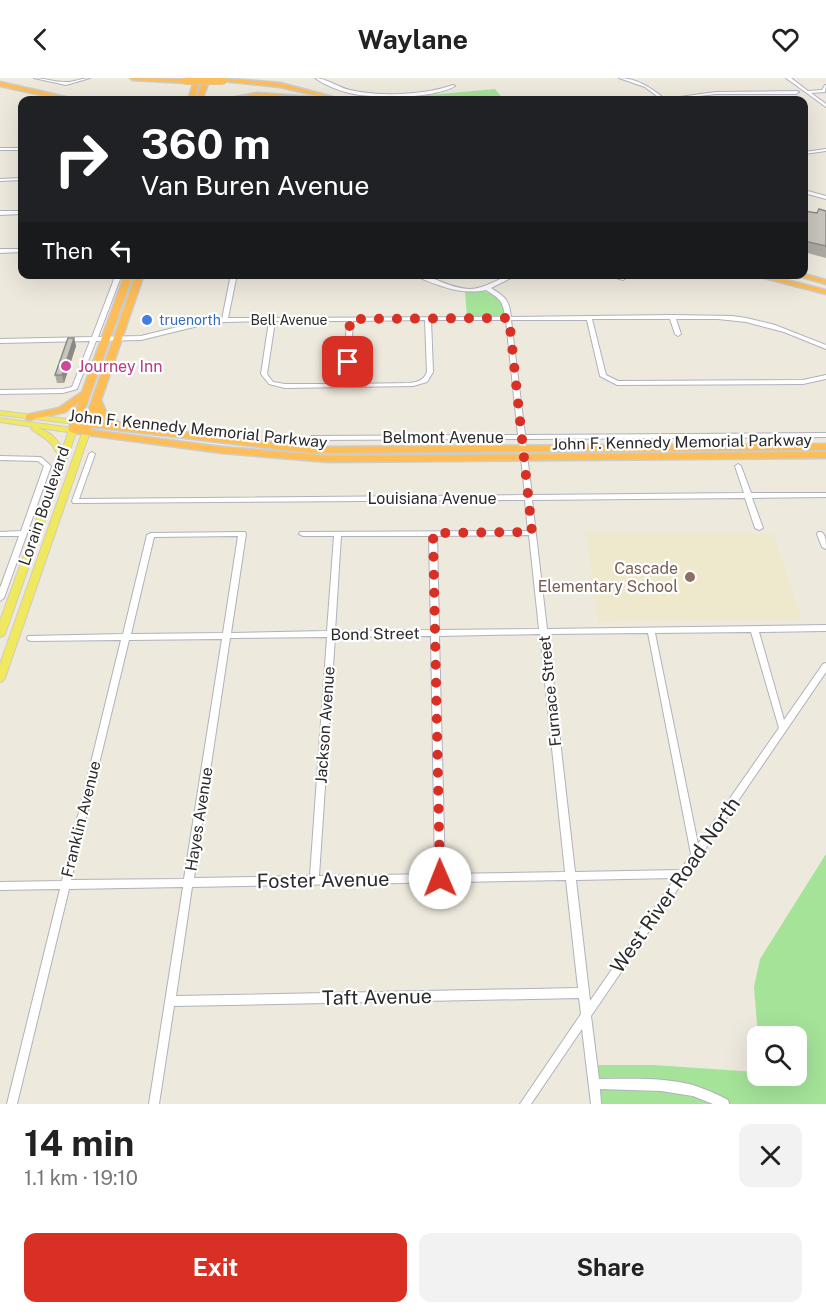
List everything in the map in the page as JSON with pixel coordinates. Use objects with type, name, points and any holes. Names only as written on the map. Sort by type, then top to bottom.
[{"type":"highway","points":[[133,78],[148,81],[268,82],[327,96]]},
{"type":"highway","points":[[142,78],[187,80]]},
{"type":"highway","points":[[191,96],[198,78]]},
{"type":"highway","points":[[200,96],[207,78]]},
{"type":"highway","points":[[283,78],[313,92]]},
{"type":"highway","points":[[223,80],[280,86],[317,96]]},
{"type":"highway","points":[[0,84],[52,96]]},
{"type":"highway","points":[[0,90],[25,96]]},
{"type":"highway","points":[[250,96],[264,94],[284,96]]},
{"type":"highway","points":[[808,275],[826,281]]},
{"type":"highway","points":[[808,277],[826,281]]},
{"type":"highway","name":"Lorain Boulevard","points":[[74,426],[127,279]]},
{"type":"highway","name":"Lorain Boulevard","points":[[87,428],[138,279]]},
{"type":"highway","points":[[773,279],[826,292]]},
{"type":"highway","points":[[29,417],[62,410],[87,392]]},
{"type":"highway","points":[[97,397],[99,411],[104,417],[131,429]]},
{"type":"highway","name":"John F. Kennedy Memorial Parkway","points":[[74,426],[222,450],[311,458],[826,447]]},
{"type":"highway","name":"John F. Kennedy Memorial Parkway","points":[[87,428],[131,429],[311,450],[826,456]]},
{"type":"main road","name":"John F. Kennedy Memorial Parkway","points":[[0,413],[74,426]]},
{"type":"main road","name":"John F. Kennedy Memorial Parkway","points":[[0,420],[74,426]]},
{"type":"main road","points":[[13,422],[43,431],[51,436],[57,442],[63,458]]},
{"type":"main road","name":"Lorain Boulevard","points":[[0,634],[74,426]]},
{"type":"main road","name":"Lorain Boulevard","points":[[0,678],[87,428]]},
{"type":"street","points":[[36,78],[66,84],[88,78]]},
{"type":"street","points":[[317,78],[336,88],[366,94],[435,93],[453,86]]},
{"type":"street","points":[[621,78],[646,86],[659,96]]},
{"type":"street","points":[[789,78],[826,106]]},
{"type":"street","points":[[691,96],[711,93],[807,92],[826,89]]},
{"type":"street","points":[[0,149],[18,149]]},
{"type":"street","points":[[808,154],[826,152]]},
{"type":"street","points":[[0,180],[18,179]]},
{"type":"street","points":[[808,192],[826,198]]},
{"type":"street","points":[[0,213],[18,213]]},
{"type":"street","points":[[0,252],[18,251]]},
{"type":"street","points":[[0,392],[63,391],[78,386],[117,279]]},
{"type":"street","points":[[225,320],[233,279]]},
{"type":"street","points":[[426,279],[453,289],[486,288],[506,279]]},
{"type":"street","name":"Furnace Street","points":[[486,288],[505,302],[509,318],[596,1104]]},
{"type":"street","points":[[672,317],[678,334]]},
{"type":"street","name":"Bell Avenue","points":[[0,340],[116,339],[153,336],[202,323],[225,320],[728,317],[754,320],[779,327],[826,347]]},
{"type":"street","points":[[589,318],[603,376],[617,383],[803,382],[826,378]]},
{"type":"street","points":[[346,386],[350,319]]},
{"type":"street","points":[[272,320],[264,374],[267,381],[285,386],[346,386],[410,385],[426,380],[430,372],[428,319]]},
{"type":"street","name":"Belmont Avenue","points":[[311,438],[826,435]]},
{"type":"street","name":"Louisiana Avenue","points":[[92,454],[75,501],[826,495]]},
{"type":"street","name":"Lorain Boulevard","points":[[0,459],[40,459],[48,466],[0,598]]},
{"type":"street","points":[[738,466],[759,528]]},
{"type":"street","points":[[303,534],[532,532]]},
{"type":"street","points":[[0,534],[24,533]]},
{"type":"street","points":[[433,533],[440,878]]},
{"type":"street","name":"Hayes Avenue","points":[[151,535],[242,534],[154,1104]]},
{"type":"street","name":"Jackson Avenue","points":[[314,880],[338,534]]},
{"type":"street","points":[[821,534],[826,547]]},
{"type":"street","name":"Franklin Avenue","points":[[12,1104],[151,535]]},
{"type":"street","name":"Bond Street","points":[[32,638],[826,628]]},
{"type":"street","points":[[754,629],[783,729]]},
{"type":"street","points":[[651,631],[696,855]]},
{"type":"street","name":"West River Road North","points":[[525,1104],[826,666]]},
{"type":"street","name":"Foster Avenue","points":[[0,886],[683,874]]},
{"type":"street","name":"Taft Avenue","points":[[170,1001],[584,993]]},
{"type":"street","points":[[594,1084],[680,1087],[698,1091],[724,1104]]},
{"type":"shaded area","name":"Cascade Elementary School","points":[[586,532],[773,534],[802,620],[598,622]]},
{"type":"green space","points":[[495,89],[501,96],[418,96]]},
{"type":"green space","points":[[481,291],[497,298],[505,313],[499,316],[467,317],[465,292]]},
{"type":"green space","points":[[826,854],[826,1104],[602,1104],[598,1065],[653,1065],[747,1071],[747,1086],[807,1086],[807,1026],[757,1026],[754,987],[760,959]]},
{"type":"building","points":[[819,209],[826,211],[826,246],[808,242],[808,212],[817,213]]},
{"type":"building","points":[[68,338],[74,338],[62,375],[55,375]]},
{"type":"place","name":"truenorth","points":[[147,320]]},
{"type":"place","name":"Journey Inn","points":[[66,366]]},
{"type":"place","name":"Cascade Elementary School","points":[[690,577]]},
{"type":"route","points":[[348,362],[350,319],[509,318],[532,532],[433,533],[440,878]]}]
